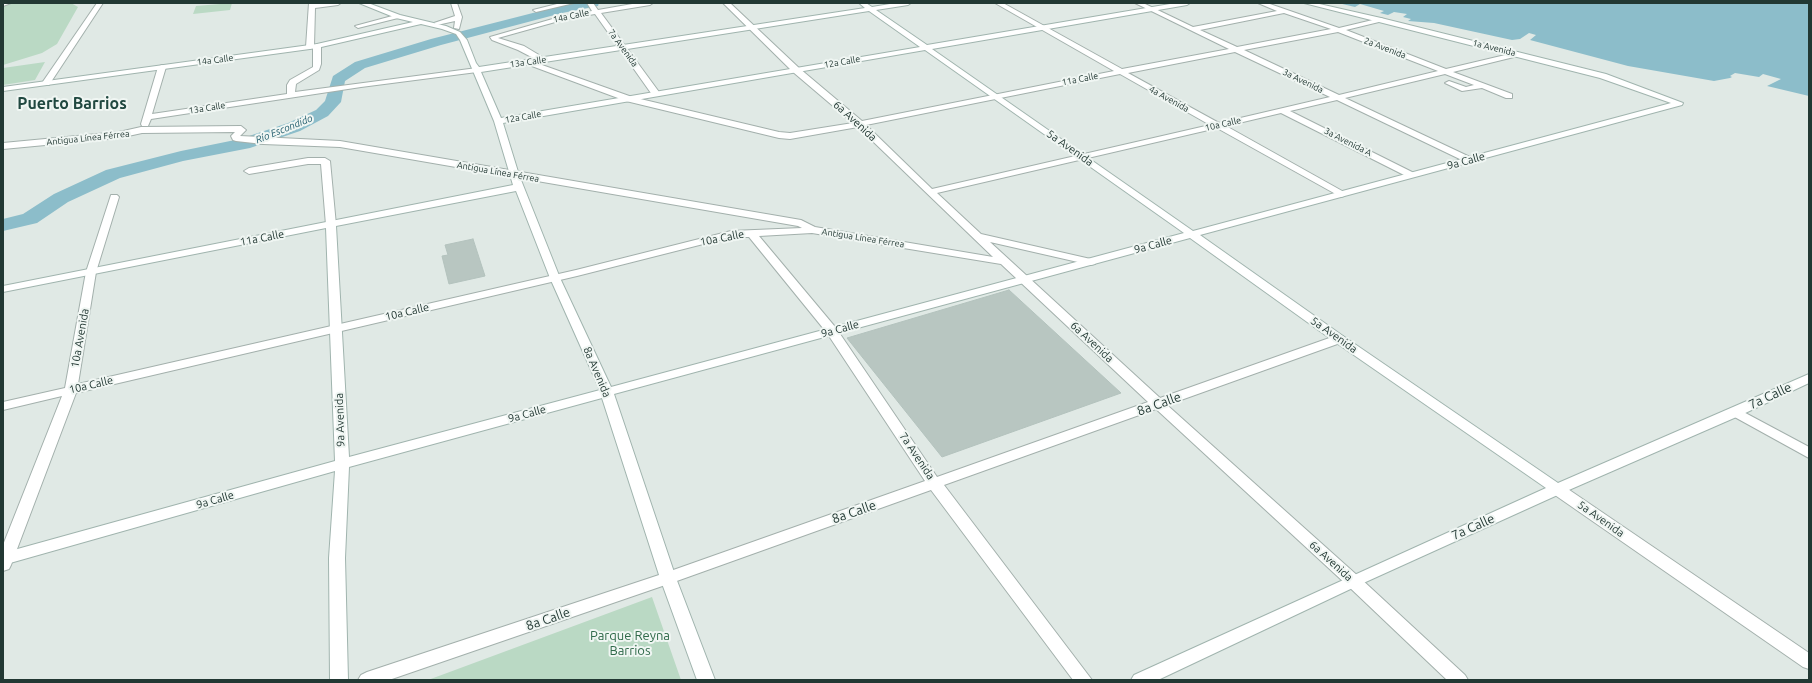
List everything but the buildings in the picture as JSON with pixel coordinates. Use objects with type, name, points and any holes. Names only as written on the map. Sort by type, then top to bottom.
[{"type":"street","points":[[3,4],[8,3]]},
{"type":"street","points":[[294,95],[291,85],[293,82],[316,68],[317,64],[313,47],[312,5],[338,3]]},
{"type":"street","points":[[362,3],[396,16],[460,31]]},
{"type":"street","points":[[376,3],[422,22],[450,21],[459,16]]},
{"type":"street","points":[[454,3],[459,16],[460,31]]},
{"type":"street","points":[[536,10],[571,3]]},
{"type":"street","name":"14a Calle","points":[[541,60],[521,48],[492,38],[494,36],[593,7],[650,3]]},
{"type":"street","name":"6a Avenida","points":[[726,3],[796,70],[860,124],[930,192],[1026,279],[1158,404],[1353,581],[1459,680]]},
{"type":"street","name":"13a Calle","points":[[147,117],[361,85],[477,70],[866,6],[908,3]]},
{"type":"street","name":"4a Avenida","points":[[998,3],[1341,194]]},
{"type":"street","name":"3a Avenida","points":[[1138,3],[1238,49],[1337,98],[1469,160]]},
{"type":"street","name":"12a Calle","points":[[498,121],[1186,3]]},
{"type":"street","name":"2a Avenida","points":[[1260,3],[1282,12],[1340,30],[1509,96]]},
{"type":"street","name":"1a Avenida","points":[[1307,3],[1381,20],[1603,76],[1678,103]]},
{"type":"street","points":[[46,83],[95,5]]},
{"type":"street","name":"5a Avenida","points":[[866,6],[1193,234],[1339,339],[1809,662]]},
{"type":"street","name":"7a Avenida","points":[[593,7],[656,94]]},
{"type":"street","points":[[1192,29],[1282,12]]},
{"type":"street","points":[[358,26],[396,16]]},
{"type":"street","name":"11a Calle","points":[[525,62],[629,98],[779,135],[797,135],[1340,30],[1381,20]]},
{"type":"street","name":"14a Calle","points":[[3,88],[313,47],[422,22]]},
{"type":"street","points":[[437,22],[460,31]]},
{"type":"street","name":"8a Avenida","points":[[460,31],[466,41],[472,64],[477,70],[498,121],[514,175],[556,278],[607,392],[668,578],[706,680]]},
{"type":"street","name":"10a Calle","points":[[930,192],[1283,111],[1515,54]]},
{"type":"street","points":[[141,130],[147,117],[162,67]]},
{"type":"street","points":[[1449,83],[1465,89],[1483,86]]},
{"type":"street","name":"9a Calle","points":[[4,561],[342,464],[832,330],[1678,103]]},
{"type":"street","name":"3a Avenida A","points":[[1283,111],[1411,175]]},
{"type":"street","name":"Antigua Línea Férrea","points":[[3,146],[119,135],[134,133],[141,130],[241,129],[242,130],[235,136],[236,138],[340,144],[801,223],[812,230],[1007,262]]},
{"type":"street","name":"9a Avenida","points":[[249,171],[308,161],[324,161],[331,224],[342,464],[337,558],[338,680]]},
{"type":"street","name":"11a Calle","points":[[3,289],[520,188]]},
{"type":"street","name":"10a Avenida","points":[[4,561],[71,390],[92,272],[114,197]]},
{"type":"street","name":"10a Calle","points":[[3,406],[556,278],[731,234],[797,232],[812,230]]},
{"type":"street","name":"7a Avenida","points":[[751,233],[832,330],[935,484],[1083,680]]},
{"type":"street","points":[[979,237],[1090,262]]},
{"type":"street","name":"8a Calle","points":[[367,680],[668,578],[1339,339]]},
{"type":"street","name":"7a Calle","points":[[1140,680],[1353,581],[1557,489],[1736,412],[1809,378]]},
{"type":"street","points":[[1736,412],[1809,453]]},
{"type":"green space","points":[[71,3],[78,7],[57,44],[42,53],[3,65],[3,4]]},
{"type":"green space","points":[[232,3],[230,10],[193,14],[196,6]]},
{"type":"green space","points":[[45,62],[35,80],[3,85],[3,68]]},
{"type":"green space","name":"Parque Reyna Barrios","points":[[652,597],[681,680],[428,680]]},
{"type":"water","points":[[1338,3],[1809,3],[1809,96],[1767,86],[1781,79],[1763,74],[1759,77],[1735,73],[1730,76],[1732,77],[1730,78],[1714,81],[1628,66],[1530,40],[1536,35],[1529,33],[1520,39],[1512,40],[1434,23],[1408,21],[1411,19],[1403,17],[1407,14],[1394,12],[1388,15],[1380,13],[1384,11],[1360,4],[1355,7]]},
{"type":"waterway","name":"Río Escondido","points":[[3,225],[30,219],[61,198],[113,174],[181,156],[244,144],[294,127],[322,113],[333,102],[338,79],[360,65],[436,42],[561,9],[593,3]]},
{"type":"district","name":"Puerto Barrios","points":[[72,104]]}]
